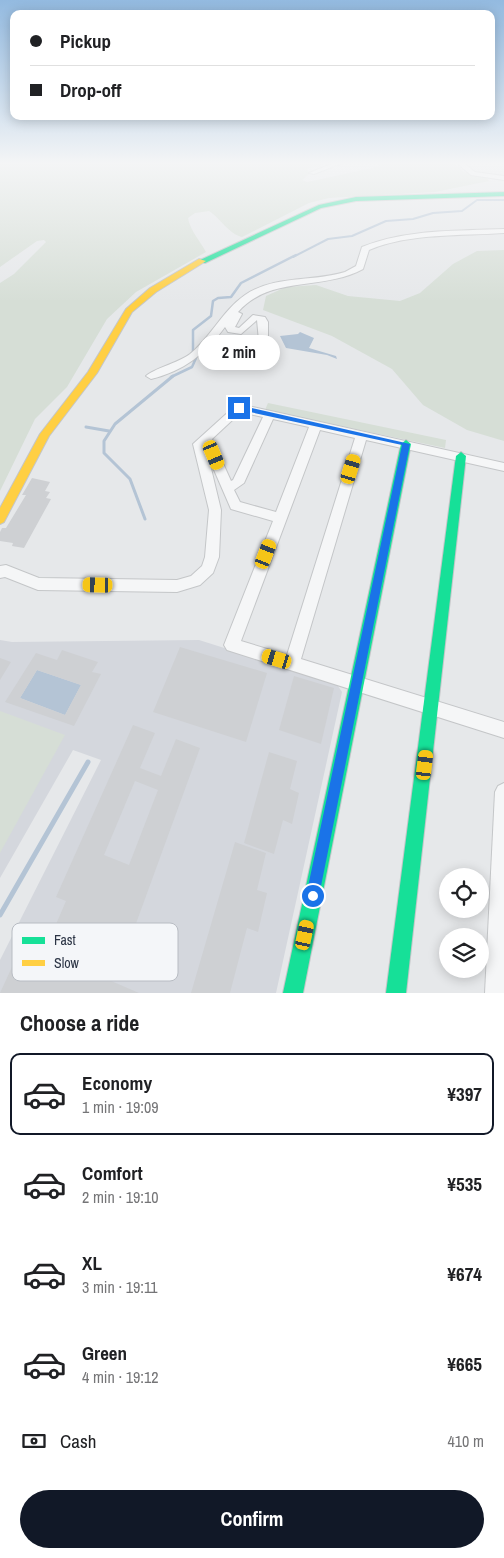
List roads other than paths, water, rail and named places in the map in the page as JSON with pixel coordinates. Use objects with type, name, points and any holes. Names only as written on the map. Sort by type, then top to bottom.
[{"type":"street","points":[[0,518],[13,500],[39,444],[98,363],[119,323],[136,304],[204,261],[314,209]]},
{"type":"street","points":[[151,376],[175,369],[195,356],[246,298],[264,289],[330,279],[351,272],[360,267],[365,249],[375,244],[444,234],[504,231]]},
{"type":"street","points":[[233,311],[238,314],[230,327],[231,330],[241,331],[256,317],[262,319],[263,322],[265,354],[248,353],[240,358]]},
{"type":"street","points":[[0,572],[6,571],[38,584],[177,586],[195,581],[208,569],[212,557],[214,510],[199,444],[239,408],[504,466]]},
{"type":"street","points":[[228,488],[238,483],[269,415]]},
{"type":"street","points":[[316,424],[232,645],[504,730]]},
{"type":"street","points":[[292,664],[362,434]]},
{"type":"street","points":[[206,438],[235,506],[280,518]]},
{"type":"street","points":[[293,993],[406,444]]},
{"type":"street","points":[[396,993],[461,456]]},
{"type":"street","points":[[496,993],[504,792]]},
{"type":"water","points":[[300,332],[314,338],[309,348],[336,356],[337,359],[327,355],[286,348],[280,336],[298,334]]},
{"type":"water","points":[[37,670],[81,685],[65,715],[20,698]]},
{"type":"waterway","points":[[293,257],[328,239],[352,236],[386,221],[413,219],[433,213],[464,209]]},
{"type":"waterway","points":[[193,354],[193,330],[211,316],[213,301],[218,298],[231,297],[241,283],[296,255]]},
{"type":"waterway","points":[[173,376],[192,367],[196,358]]},
{"type":"waterway","points":[[145,519],[130,479],[104,453],[104,441],[115,424],[173,376]]},
{"type":"waterway","points":[[86,427],[109,431]]},
{"type":"waterway","points":[[0,915],[88,762]]}]
